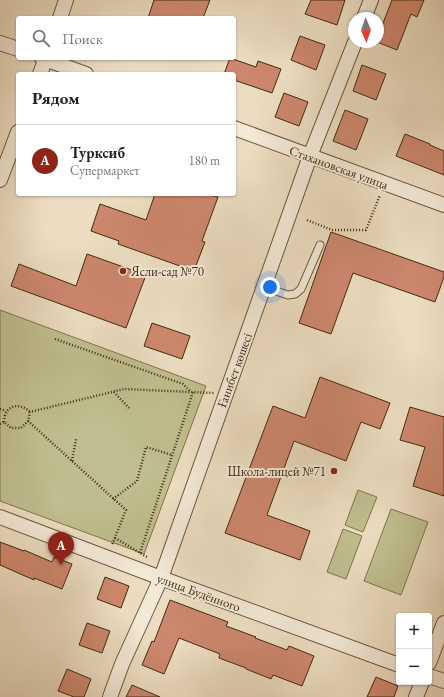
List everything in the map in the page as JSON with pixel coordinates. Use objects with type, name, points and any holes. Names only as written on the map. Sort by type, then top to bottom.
[{"type":"street","points":[[61,16],[66,0]]},
{"type":"street","points":[[366,12],[371,0]]},
{"type":"street","points":[[0,43],[16,49]]},
{"type":"street","name":"Ғанибет көшесі","points":[[110,697],[122,664],[163,573],[310,156],[353,48]]},
{"type":"street","points":[[40,72],[44,60]]},
{"type":"street","points":[[49,60],[81,72]]},
{"type":"street","name":"Стахановская улица","points":[[236,129],[444,205]]},
{"type":"street","points":[[0,180],[16,137]]},
{"type":"street","name":"улица Будённого","points":[[0,517],[107,558],[163,573],[396,664]]},
{"type":"street","points":[[432,655],[444,623]]},
{"type":"street","points":[[432,677],[444,681]]},
{"type":"street","points":[[416,697],[421,685]]},
{"type":"lane","points":[[264,287],[288,295],[295,294],[301,289],[320,246]]},
{"type":"path","points":[[306,220],[332,230],[366,230],[385,183]]},
{"type":"path","points":[[55,339],[183,384],[192,392]]},
{"type":"path","points":[[30,412],[124,389],[226,394]]},
{"type":"path","points":[[114,392],[129,408]]},
{"type":"path","points":[[140,553],[192,392]]},
{"type":"path","points":[[4,422],[6,411],[11,407],[19,406],[26,408],[30,412]]},
{"type":"path","points":[[0,409],[6,411]]},
{"type":"path","points":[[4,422],[11,428],[21,428],[28,421],[30,412]]},
{"type":"path","points":[[28,421],[126,510],[107,558]]},
{"type":"path","points":[[0,424],[4,422]]},
{"type":"path","points":[[72,461],[76,439]]},
{"type":"path","points":[[113,499],[137,480],[146,447],[172,455]]},
{"type":"path","points":[[115,538],[140,553],[163,573]]},
{"type":"shaded area","points":[[0,310],[206,386],[144,554],[0,501]]},
{"type":"shaded area","points":[[358,490],[377,497],[363,532],[345,525]]},
{"type":"shaded area","points":[[391,509],[428,522],[401,595],[364,581]]},
{"type":"shaded area","points":[[343,529],[362,536],[346,579],[327,572]]},
{"type":"building","points":[[154,0],[210,0],[204,16],[149,16]]},
{"type":"building","points":[[311,0],[345,0],[337,25],[305,14]]},
{"type":"building","points":[[392,0],[424,0],[417,17],[411,14],[397,50],[384,45],[384,21]]},
{"type":"building","points":[[300,36],[325,45],[316,70],[291,60]]},
{"type":"building","points":[[229,60],[236,60],[256,67],[258,61],[281,69],[272,93],[236,81],[236,72],[225,72]]},
{"type":"building","points":[[362,65],[386,74],[376,100],[353,91]]},
{"type":"building","points":[[284,93],[308,102],[299,126],[275,117]]},
{"type":"building","points":[[345,110],[368,119],[356,150],[333,141]]},
{"type":"building","points":[[405,134],[444,151],[444,175],[396,156]]},
{"type":"building","points":[[154,196],[218,197],[202,241],[205,242],[194,271],[118,244],[119,241],[91,231],[100,204],[146,220]]},
{"type":"building","points":[[331,232],[444,272],[444,277],[435,302],[353,273],[331,334],[299,323]]},
{"type":"building","points":[[87,254],[146,275],[126,328],[11,286],[19,264],[76,286]]},
{"type":"building","points":[[152,323],[190,336],[182,359],[144,346]]},
{"type":"building","points":[[320,377],[390,403],[380,429],[361,422],[346,461],[294,441],[267,515],[310,531],[300,560],[225,533],[273,406],[305,418]]},
{"type":"building","points":[[410,407],[444,417],[444,496],[413,486],[425,447],[400,440]]},
{"type":"building","points":[[0,542],[52,562],[54,557],[72,564],[62,589],[34,578],[34,580],[0,565]]},
{"type":"building","points":[[105,577],[129,586],[121,608],[97,599]]},
{"type":"building","points":[[170,600],[228,622],[226,626],[256,637],[255,638],[287,650],[289,646],[314,656],[302,686],[273,675],[271,679],[219,658],[220,654],[179,638],[164,674],[142,665],[152,641],[154,642]]},
{"type":"building","points":[[87,623],[110,631],[102,653],[79,645]]},
{"type":"building","points":[[67,669],[91,679],[84,697],[74,697],[58,691]]},
{"type":"building","points":[[376,677],[398,686],[394,697],[367,697]]},
{"type":"building","points":[[132,685],[160,697],[126,697]]},
{"type":"place","name":"Ясли-сад №70","points":[[123,271]]},
{"type":"place","name":"Школа-лицей №71","points":[[334,471]]},
{"type":"place","name":"Турксиб","points":[[61,565]]}]
